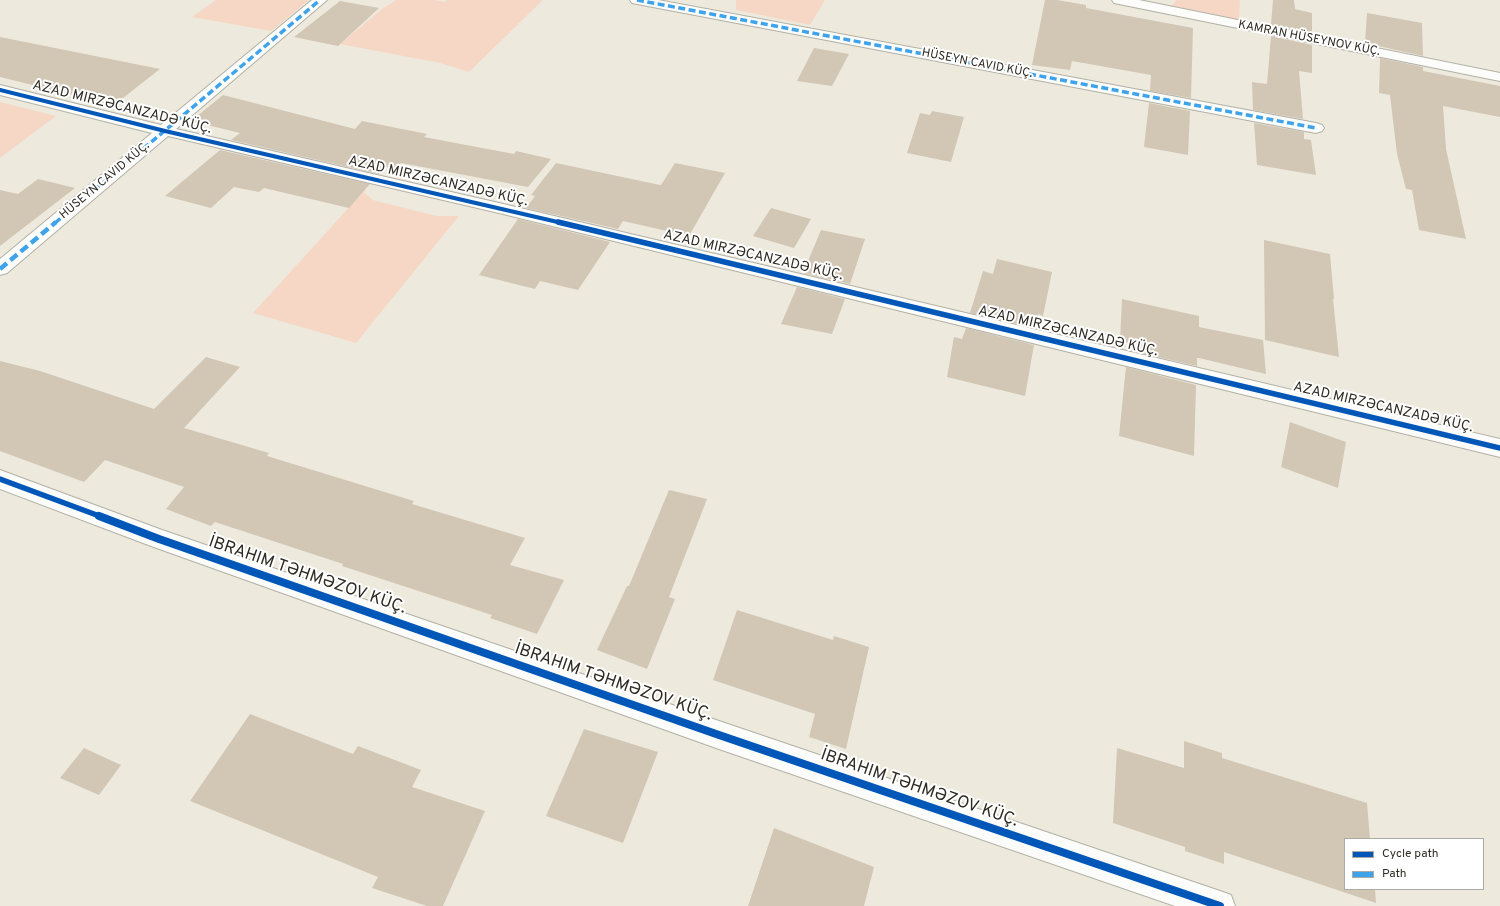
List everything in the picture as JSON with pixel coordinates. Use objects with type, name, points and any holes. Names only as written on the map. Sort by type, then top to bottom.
[{"type":"street","name":"HÜSEYN CAVID KÜÇ.","points":[[0,269],[320,0]]},
{"type":"street","name":"HÜSEYN CAVID KÜÇ.","points":[[638,0],[1316,128]]},
{"type":"street","name":"KAMRAN HÜSEYNOV KÜÇ.","points":[[1119,0],[1500,77]]},
{"type":"street","name":"AZAD MIRZƏCANZADƏ KÜÇ.","points":[[0,90],[165,131],[507,210],[1500,448]]},
{"type":"street","name":"İBRAHIM TƏHMƏZOV KÜÇ.","points":[[0,479],[167,542],[697,728],[1220,906]]},
{"type":"shaded area","points":[[216,0],[309,0],[271,31],[192,17]]},
{"type":"shaded area","points":[[396,0],[435,0],[445,2],[447,0],[543,0],[469,72],[440,63],[340,44],[382,9]]},
{"type":"shaded area","points":[[736,0],[825,0],[810,25],[736,10]]},
{"type":"shaded area","points":[[1176,0],[1240,0],[1239,20],[1172,6]]},
{"type":"shaded area","points":[[0,102],[56,116],[0,158]]},
{"type":"shaded area","points":[[363,192],[373,200],[437,216],[459,216],[356,343],[253,313]]},
{"type":"building","points":[[1045,0],[1057,0],[1086,5],[1086,8],[1193,28],[1191,98],[1150,91],[1151,75],[1072,61],[1070,70],[1032,65]]},
{"type":"building","points":[[1273,0],[1294,0],[1295,9],[1312,13],[1312,33],[1271,25]]},
{"type":"building","points":[[340,1],[379,8],[338,46],[294,37]]},
{"type":"building","points":[[1367,13],[1422,23],[1423,56],[1365,43]]},
{"type":"building","points":[[1271,36],[1312,45],[1312,73],[1299,71],[1303,119],[1253,110],[1252,82],[1267,84]]},
{"type":"building","points":[[0,37],[160,69],[114,105],[0,77]]},
{"type":"building","points":[[814,48],[849,54],[832,86],[797,81]]},
{"type":"building","points":[[1380,58],[1423,67],[1423,71],[1500,86],[1500,117],[1443,106],[1446,149],[1466,239],[1419,230],[1412,190],[1406,189],[1397,154],[1390,95],[1379,93]]},
{"type":"building","points":[[223,95],[355,129],[362,121],[427,134],[424,137],[514,154],[516,151],[551,159],[528,187],[401,163],[395,169],[386,167],[379,174],[231,140],[240,133],[191,121]]},
{"type":"building","points":[[1149,103],[1190,111],[1188,155],[1144,147]]},
{"type":"building","points":[[932,111],[964,117],[951,162],[907,153],[920,113],[930,115]]},
{"type":"building","points":[[1254,123],[1304,132],[1304,139],[1311,140],[1316,175],[1257,165]]},
{"type":"building","points":[[220,150],[370,184],[349,208],[264,188],[259,192],[234,187],[211,208],[165,196]]},
{"type":"building","points":[[556,163],[660,185],[675,163],[725,173],[689,236],[623,221],[618,229],[526,208],[535,196],[531,195]]},
{"type":"building","points":[[38,179],[75,188],[0,246],[0,190],[18,194]]},
{"type":"building","points":[[771,208],[811,219],[794,248],[753,236]]},
{"type":"building","points":[[518,219],[610,242],[578,290],[540,281],[535,289],[479,275]]},
{"type":"building","points":[[821,230],[865,239],[850,284],[803,273]]},
{"type":"building","points":[[1264,240],[1330,254],[1339,357],[1265,340]]},
{"type":"building","points":[[997,259],[1052,272],[1043,316],[1038,314],[1036,328],[970,313],[983,271],[993,274]]},
{"type":"building","points":[[797,287],[845,299],[832,334],[781,324]]},
{"type":"building","points":[[1122,299],[1199,316],[1199,327],[1263,340],[1266,374],[1199,358],[1197,358],[1197,366],[1128,350],[1129,343],[1120,341]]},
{"type":"building","points":[[966,328],[1034,345],[1025,396],[947,377],[954,337],[962,339]]},
{"type":"building","points":[[206,357],[240,367],[184,428],[269,453],[267,456],[414,501],[412,504],[525,538],[510,565],[564,580],[537,634],[490,618],[492,615],[342,566],[343,564],[215,522],[211,526],[166,509],[184,487],[105,460],[84,482],[0,451],[0,361],[40,371],[154,409]]},
{"type":"building","points":[[1126,367],[1196,385],[1194,456],[1119,436]]},
{"type":"building","points":[[1290,422],[1346,442],[1338,488],[1281,467]]},
{"type":"building","points":[[669,490],[707,499],[669,597],[675,599],[647,669],[597,650],[627,586],[629,586]]},
{"type":"building","points":[[737,610],[833,640],[834,636],[869,647],[846,749],[809,737],[815,714],[713,680]]},
{"type":"building","points":[[250,714],[353,754],[358,746],[421,770],[412,787],[485,811],[443,906],[427,906],[372,888],[378,877],[190,801]]},
{"type":"building","points":[[584,729],[658,752],[623,843],[546,816]]},
{"type":"building","points":[[1184,741],[1222,753],[1222,758],[1367,803],[1370,838],[1344,838],[1344,890],[1375,890],[1376,903],[1224,852],[1224,864],[1185,851],[1185,847],[1113,823],[1117,748],[1184,768]]},
{"type":"building","points":[[84,748],[121,765],[99,795],[60,778]]},
{"type":"building","points":[[774,828],[874,867],[864,906],[748,906]]},
{"type":"marked path","points":[[0,269],[320,0]]},
{"type":"marked path","points":[[637,0],[1316,128]]},
{"type":"cycle path","points":[[0,90],[165,131],[499,208],[1500,448]]},
{"type":"cycle path","points":[[0,479],[159,539],[719,735],[1220,906]]}]
